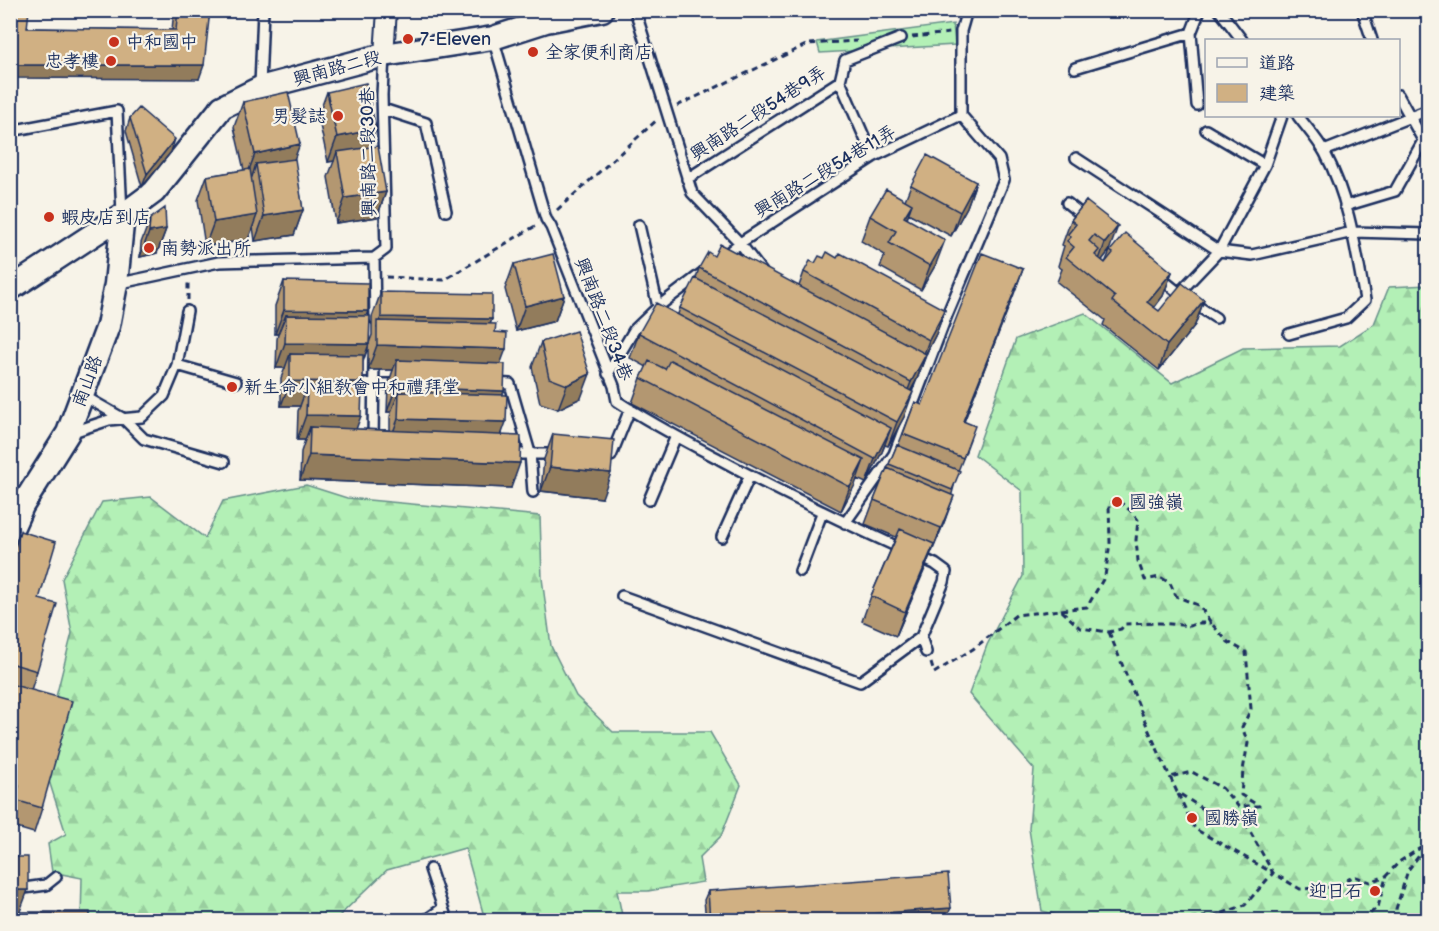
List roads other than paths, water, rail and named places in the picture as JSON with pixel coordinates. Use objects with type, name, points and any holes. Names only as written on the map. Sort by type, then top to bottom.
[{"type":"street","points":[[384,55],[387,10]]},
{"type":"street","name":"興南路二段","points":[[10,289],[154,192],[222,107],[260,88],[384,55],[493,38],[546,16],[602,10]]},
{"type":"street","name":"南山路","points":[[10,533],[16,504],[68,434],[108,326],[116,284],[123,215]]},
{"type":"lane","points":[[260,88],[264,10]]},
{"type":"lane","points":[[636,10],[692,193],[740,243],[767,280]]},
{"type":"lane","points":[[845,523],[894,454],[947,315],[1004,180],[999,159],[961,115],[961,31],[967,10]]},
{"type":"lane","points":[[1197,105],[1191,33],[1200,10]]},
{"type":"lane","points":[[1362,10],[1372,39]]},
{"type":"lane","points":[[1224,12],[1241,39]]},
{"type":"lane","points":[[1075,68],[1191,33]]},
{"type":"lane","name":"興南路二段34巷","points":[[493,38],[546,219],[614,386],[617,401],[676,436],[822,513],[935,564],[946,572],[921,637]]},
{"type":"lane","name":"興南路二段54巷9弄","points":[[687,179],[840,81],[845,60],[902,38]]},
{"type":"lane","name":"興南路二段30巷","points":[[374,258],[386,249],[384,55]]},
{"type":"lane","points":[[840,81],[873,157]]},
{"type":"lane","points":[[1400,99],[1426,145]]},
{"type":"lane","points":[[383,109],[426,123],[446,211]]},
{"type":"lane","points":[[1324,151],[1428,110]]},
{"type":"lane","points":[[10,130],[117,111],[123,215]]},
{"type":"lane","name":"興南路二段54巷11弄","points":[[608,374],[634,330],[659,306],[740,243],[873,157],[961,115]]},
{"type":"lane","points":[[1179,293],[1219,250],[1265,165],[1282,117]]},
{"type":"lane","points":[[1288,334],[1346,318],[1365,300],[1353,232],[1336,178],[1324,151],[1299,117]]},
{"type":"lane","points":[[1345,206],[1395,191],[1426,145],[1428,121]]},
{"type":"lane","points":[[1206,130],[1265,165]]},
{"type":"lane","points":[[1076,158],[1219,250],[1252,255],[1353,232],[1428,234]]},
{"type":"lane","points":[[1067,203],[1095,226]]},
{"type":"lane","points":[[639,225],[659,306],[660,326]]},
{"type":"lane","points":[[116,284],[219,262],[374,258],[375,328]]},
{"type":"lane","points":[[1151,270],[1179,293],[1216,318]]},
{"type":"lane","points":[[363,297],[388,306]]},
{"type":"lane","points":[[68,434],[109,420],[141,417],[164,396],[177,365],[187,311]]},
{"type":"lane","points":[[936,311],[947,315]]},
{"type":"lane","points":[[374,351],[374,451]]},
{"type":"lane","points":[[177,365],[236,382]]},
{"type":"lane","points":[[916,365],[926,370]]},
{"type":"lane","points":[[477,383],[510,384],[530,453],[533,492]]},
{"type":"lane","points":[[341,384],[408,384]]},
{"type":"lane","points":[[82,394],[124,419],[144,439],[224,462]]},
{"type":"lane","points":[[588,455],[611,456],[630,410]]},
{"type":"lane","points":[[649,500],[676,436]]},
{"type":"lane","points":[[884,449],[904,459]]},
{"type":"lane","points":[[498,454],[565,454]]},
{"type":"lane","points":[[722,537],[750,475]]},
{"type":"lane","points":[[800,571],[822,513]]},
{"type":"lane","points":[[622,596],[860,682],[921,637],[926,652]]},
{"type":"lane","points":[[430,869],[447,921]]},
{"type":"lane","points":[[10,890],[46,885],[56,877]]},
{"type":"lane","points":[[426,921],[442,908]]},
{"type":"place","name":"7-Eleven","points":[[408,39]]},
{"type":"place","name":"中和國中","points":[[114,42]]},
{"type":"place","name":"全家便利商店","points":[[533,52]]},
{"type":"place","name":"忠孝樓","points":[[111,61]]},
{"type":"place","name":"男髮誌","points":[[338,116]]},
{"type":"place","name":"蝦皮店到店","points":[[49,217]]},
{"type":"place","name":"南勢派出所","points":[[149,248]]},
{"type":"place","name":"新生命小組教會中和禮拜堂","points":[[232,387]]},
{"type":"place","name":"國強嶺","points":[[1117,502]]},
{"type":"place","name":"國勝嶺","points":[[1192,818]]},
{"type":"place","name":"迎日石","points":[[1375,891]]}]
